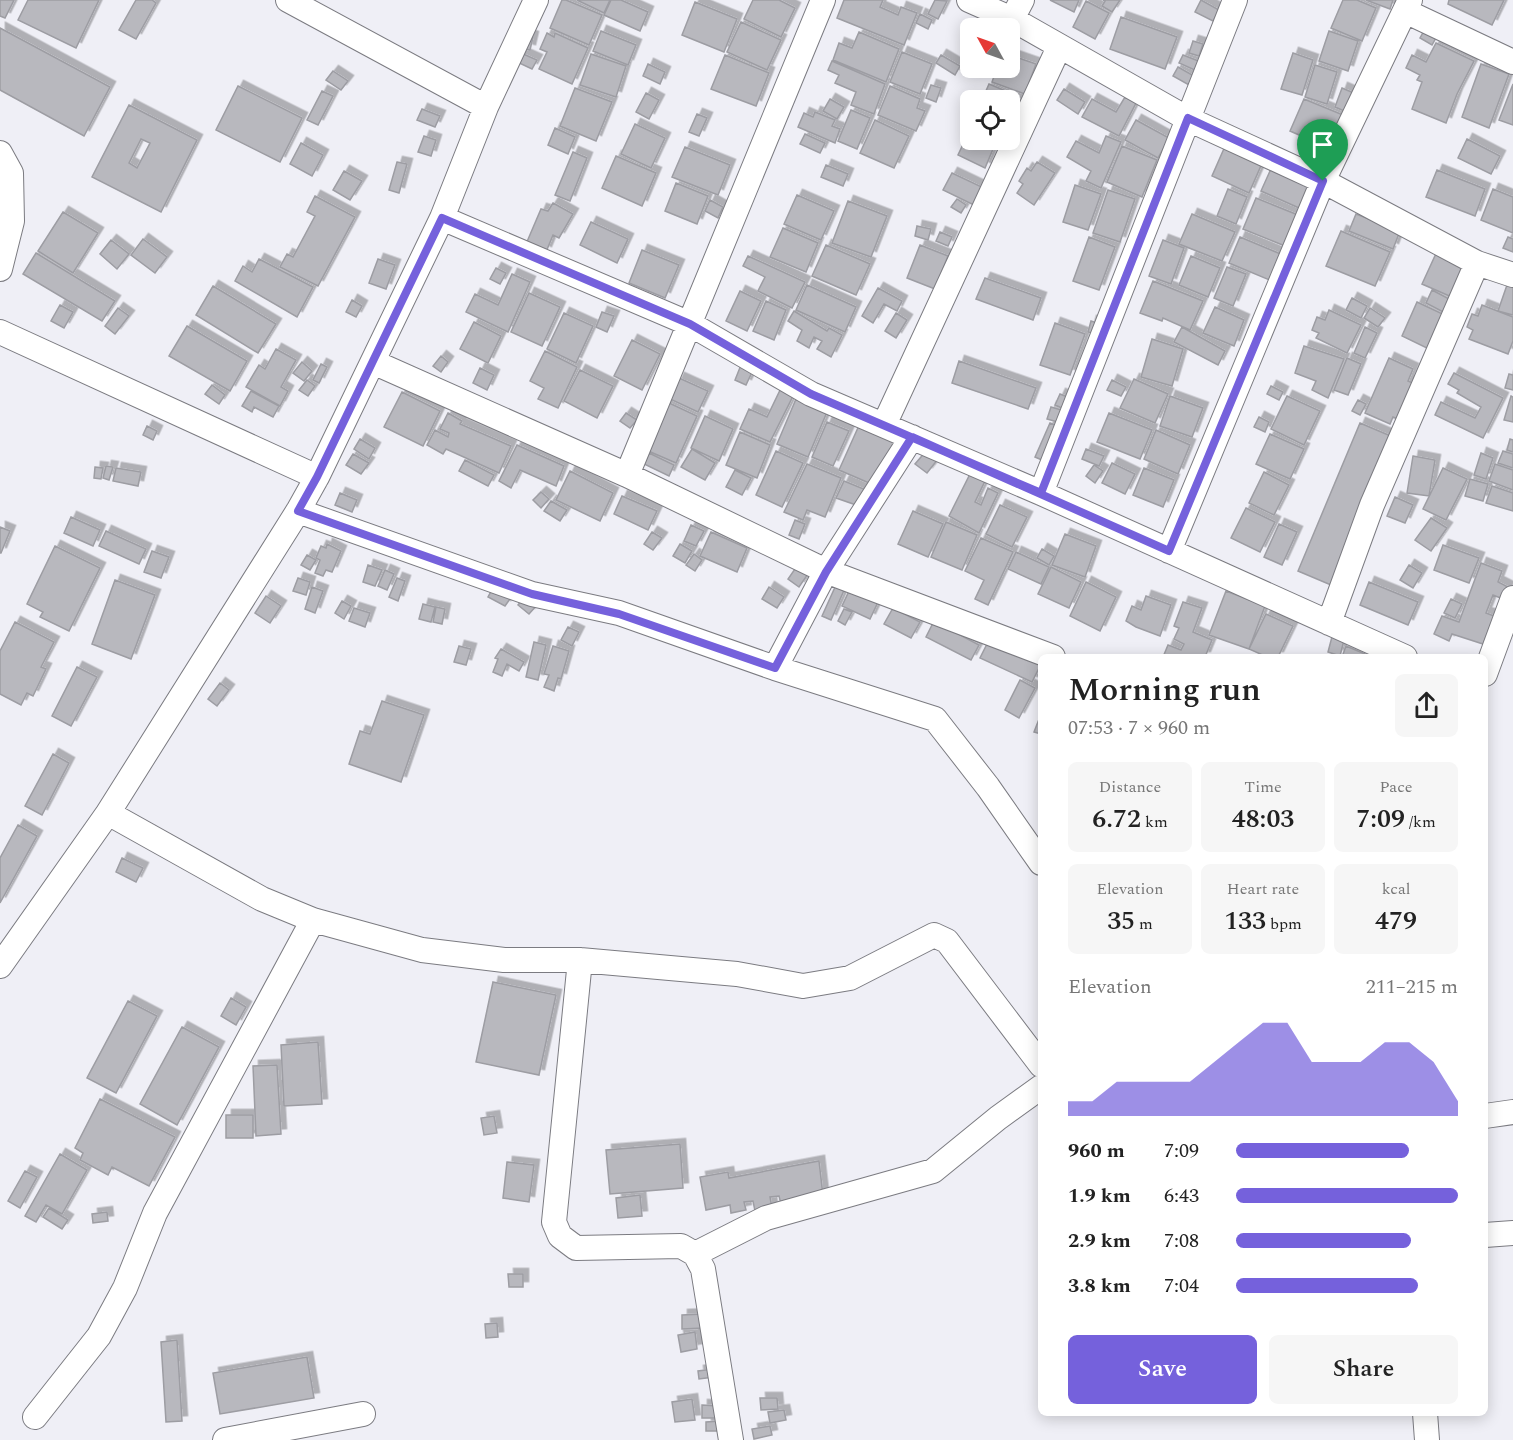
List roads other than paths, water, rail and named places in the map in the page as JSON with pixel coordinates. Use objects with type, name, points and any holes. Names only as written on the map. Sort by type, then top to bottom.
[{"type":"street","points":[[288,0],[486,107]]},
{"type":"street","points":[[0,966],[108,813],[298,511],[317,477],[442,218],[486,107],[536,0]]},
{"type":"street","points":[[627,475],[823,0]]},
{"type":"street","points":[[969,0],[1017,9],[1059,47],[1188,118],[1323,181],[1477,263],[1513,275]]},
{"type":"street","points":[[1041,493],[1235,0]]},
{"type":"street","points":[[1169,551],[1323,181],[1407,6],[1513,63]]},
{"type":"street","points":[[884,425],[1059,47]]},
{"type":"street","points":[[0,153],[11,173],[12,221],[0,269]]},
{"type":"street","points":[[442,218],[690,324],[811,394],[1041,493],[1398,654]]},
{"type":"street","points":[[1329,623],[1372,505],[1477,263]]},
{"type":"street","points":[[0,332],[317,477]]},
{"type":"street","points":[[373,362],[627,475],[826,572],[1045,654]]},
{"type":"street","points":[[775,668],[826,572],[912,437]]},
{"type":"street","points":[[298,511],[532,594],[619,614],[775,668],[935,719],[1038,859]]},
{"type":"street","points":[[1488,666],[1513,598]]},
{"type":"street","points":[[108,813],[262,899],[313,920],[422,950],[504,960],[580,960],[737,974],[803,986],[850,978],[934,934],[947,941],[1038,1061]]},
{"type":"street","points":[[35,1417],[99,1336],[125,1288],[155,1213],[313,920]]},
{"type":"street","points":[[580,960],[554,1222],[560,1236],[576,1248],[681,1246],[695,1254],[703,1269],[731,1440]]},
{"type":"street","points":[[695,1254],[766,1218],[933,1171],[998,1118],[1038,1090]]},
{"type":"street","points":[[1488,1116],[1513,1112]]},
{"type":"street","points":[[1488,1235],[1513,1233]]},
{"type":"street","points":[[225,1440],[363,1414]]},
{"type":"street","points":[[1425,1416],[1427,1440]]}]
